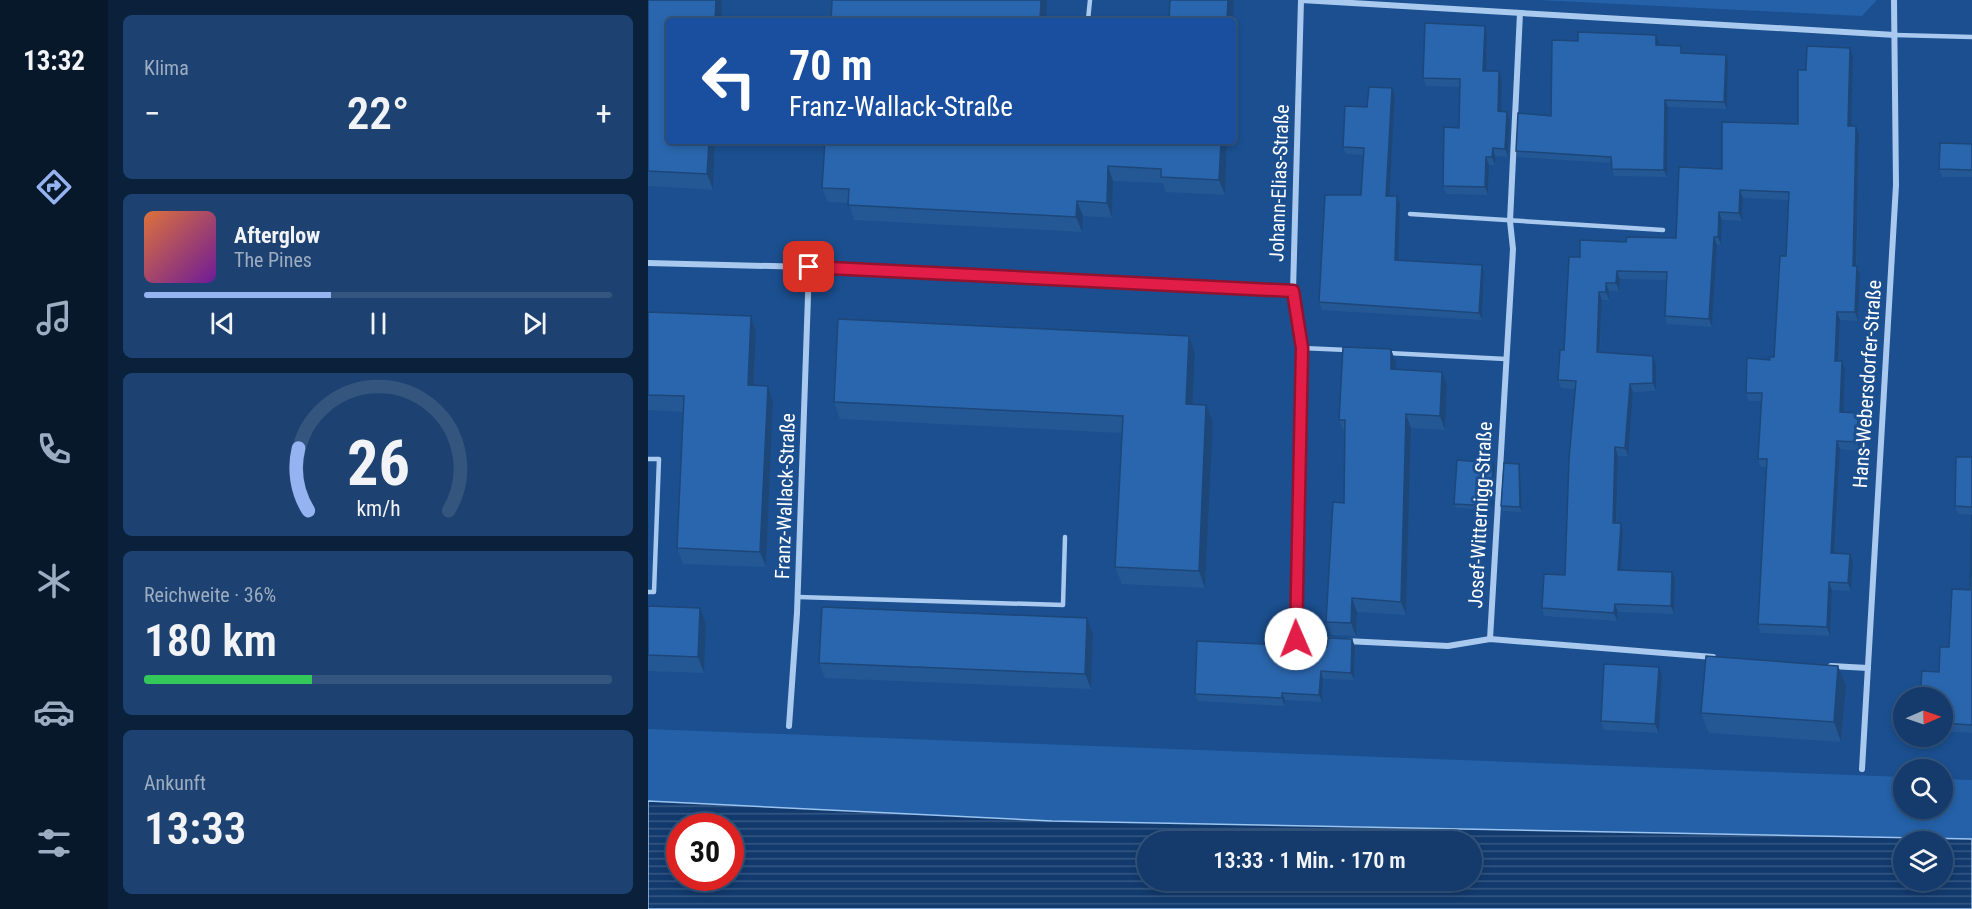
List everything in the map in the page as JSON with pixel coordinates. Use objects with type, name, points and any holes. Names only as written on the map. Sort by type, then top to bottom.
[{"type":"street","points":[[1301,0],[1895,35]]},
{"type":"street","name":"Johann-Elias-Straße","points":[[1301,0],[1293,291],[1302,348],[1296,639],[1448,646],[1490,639]]},
{"type":"street","name":"Hans-Webersdorfer-Straße","points":[[1862,769],[1896,185],[1894,0]]},
{"type":"street","name":"Josef-Witternigg-Straße","points":[[1490,639],[1513,249],[1510,221],[1520,13]]},
{"type":"street","points":[[648,263],[809,267],[1293,291]]},
{"type":"street","name":"Franz-Wallack-Straße","points":[[789,726],[798,597],[809,267]]},
{"type":"street","points":[[1490,639],[1726,658]]},
{"type":"street","points":[[1820,665],[1868,668]]},
{"type":"lane","points":[[1088,18],[1090,0]]},
{"type":"lane","points":[[1895,35],[1972,37]]},
{"type":"lane","points":[[1410,214],[1663,230]]},
{"type":"lane","points":[[1302,348],[1358,351]]},
{"type":"lane","points":[[1381,352],[1506,359]]},
{"type":"lane","points":[[648,459],[659,459],[654,592],[648,592]]},
{"type":"lane","points":[[798,597],[1063,605],[1065,537]]},
{"type":"shaded area","points":[[1537,0],[1876,0],[1876,1],[1862,16]]},
{"type":"shaded area","points":[[648,729],[1893,777],[1893,819],[1953,819],[1953,779],[1972,780],[1972,839],[1953,839],[1953,831],[1893,831],[1893,837],[1052,821],[648,801]]},
{"type":"shaded area","points":[[648,801],[1052,821],[1893,837],[1893,891],[1953,891],[1953,839],[1972,839],[1972,909],[648,909]]},
{"type":"building","points":[[648,0],[716,0],[715,18],[666,18],[666,144],[709,144],[707,174],[648,171]]},
{"type":"building","points":[[832,0],[1041,0],[1040,18],[831,18]]},
{"type":"building","points":[[1170,0],[1228,0],[1227,18],[1169,18]]},
{"type":"building","points":[[1425,23],[1485,26],[1483,71],[1499,71],[1498,111],[1507,112],[1505,149],[1493,148],[1492,157],[1486,157],[1485,187],[1443,186],[1444,127],[1459,128],[1460,79],[1423,78]]},
{"type":"building","points":[[1578,32],[1656,35],[1656,45],[1681,46],[1681,53],[1726,55],[1724,102],[1665,100],[1664,170],[1612,169],[1611,157],[1516,151],[1518,113],[1551,116],[1552,40],[1578,41]]},
{"type":"building","points":[[1807,46],[1850,48],[1848,126],[1856,126],[1853,266],[1857,266],[1855,312],[1837,312],[1835,361],[1842,361],[1840,412],[1858,413],[1857,442],[1837,441],[1831,553],[1850,554],[1848,583],[1829,582],[1827,627],[1758,624],[1767,459],[1758,459],[1762,393],[1746,393],[1747,358],[1770,360],[1769,357],[1774,357],[1780,256],[1786,256],[1789,192],[1740,190],[1739,213],[1719,212],[1718,237],[1714,237],[1709,319],[1665,316],[1667,272],[1617,271],[1616,283],[1606,283],[1606,292],[1599,292],[1597,352],[1653,356],[1653,383],[1630,384],[1625,448],[1615,447],[1613,523],[1621,523],[1618,570],[1672,572],[1671,606],[1615,604],[1614,613],[1542,608],[1544,574],[1565,575],[1569,459],[1576,381],[1558,380],[1560,350],[1564,350],[1569,257],[1580,257],[1580,240],[1626,242],[1627,237],[1676,238],[1679,167],[1722,169],[1722,122],[1798,124],[1798,70],[1806,70]]},
{"type":"building","points":[[1369,87],[1392,88],[1386,196],[1397,196],[1395,260],[1482,265],[1479,313],[1319,302],[1325,195],[1361,195],[1364,148],[1343,147],[1345,106],[1367,107]]},
{"type":"building","points":[[1940,143],[1972,144],[1972,170],[1939,169]]},
{"type":"building","points":[[825,144],[1221,144],[1219,180],[1161,177],[1161,169],[1108,166],[1107,203],[1077,201],[1076,217],[848,205],[849,189],[822,188]]},
{"type":"building","points":[[648,312],[751,316],[748,385],[768,386],[760,552],[677,548],[684,396],[648,395]]},
{"type":"building","points":[[838,319],[1189,336],[1186,404],[1206,405],[1199,571],[1115,567],[1123,416],[834,402]]},
{"type":"building","points":[[1343,347],[1391,349],[1391,369],[1442,372],[1440,416],[1406,414],[1401,602],[1352,598],[1351,623],[1326,622],[1333,502],[1344,503],[1345,420],[1339,420]]},
{"type":"building","points":[[1956,457],[1972,457],[1972,507],[1955,506]]},
{"type":"building","points":[[1457,460],[1493,463],[1491,506],[1454,504]]},
{"type":"building","points":[[1504,463],[1519,464],[1520,507],[1501,506]]},
{"type":"building","points":[[1972,514],[1972,725],[1953,724],[1953,687],[1921,687],[1922,671],[1939,672],[1940,647],[1949,647],[1952,589],[1970,590]]},
{"type":"building","points":[[648,606],[700,608],[698,657],[648,655]]},
{"type":"building","points":[[822,607],[1087,618],[1085,674],[819,663]]},
{"type":"building","points":[[1328,638],[1352,639],[1351,673],[1321,671],[1319,695],[1282,693],[1282,698],[1195,694],[1197,641],[1327,647]]},
{"type":"building","points":[[1706,656],[1838,666],[1834,722],[1701,713]]},
{"type":"building","points":[[1604,664],[1659,667],[1655,724],[1601,721]]},
{"type":"route","points":[[809,267],[1293,291],[1302,348],[1296,639]]}]
